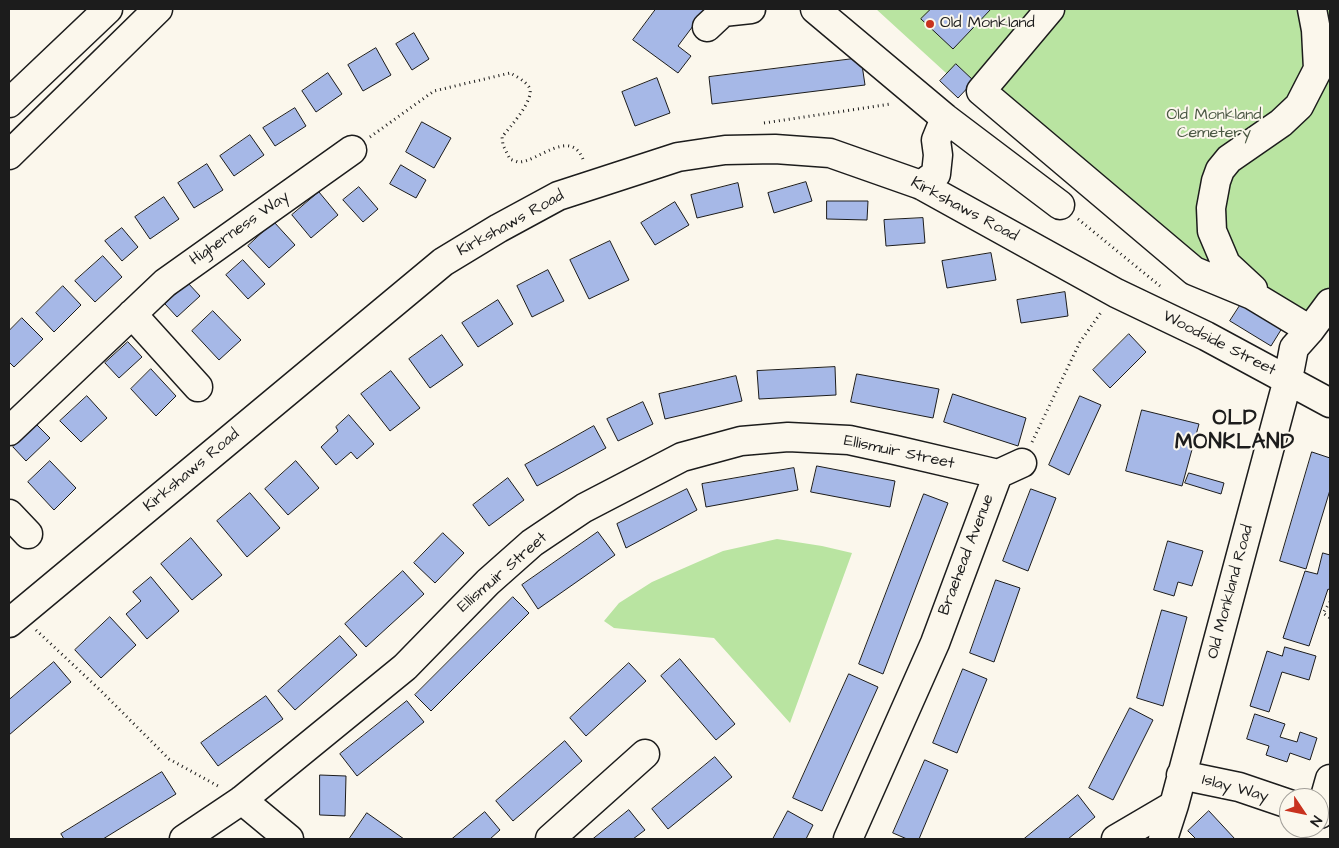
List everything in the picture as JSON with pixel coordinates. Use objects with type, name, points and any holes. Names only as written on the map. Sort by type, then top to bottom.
[{"type":"main road","points":[[9,103],[108,9]]},
{"type":"main road","points":[[9,155],[158,9]]},
{"type":"main road","points":[[707,27],[723,12],[751,9]]},
{"type":"main road","points":[[815,9],[945,118],[1060,205]]},
{"type":"main road","points":[[1050,9],[981,91],[1194,271],[1252,295],[1310,330]]},
{"type":"main road","points":[[1275,308],[1226,264],[1212,231],[1211,208],[1220,170],[1229,159],[1281,122],[1298,106],[1310,85],[1318,69],[1316,30],[1312,9]]},
{"type":"main road","points":[[921,185],[936,174],[938,155],[936,140],[945,118]]},
{"type":"main road","name":"Kirkshaws Road","points":[[14,619],[443,262],[498,228],[558,196],[678,157],[724,150],[775,149],[830,154],[921,185],[1112,290]]},
{"type":"main road","name":"Higherness Way","points":[[9,431],[165,283],[352,150]]},
{"type":"main road","name":"Woodside Street","points":[[1112,290],[1206,336],[1330,402]]},
{"type":"main road","name":"Old Monkland Road","points":[[1163,839],[1174,805],[1288,380],[1294,348],[1330,303]]},
{"type":"main road","points":[[132,314],[198,387]]},
{"type":"main road","name":"Ellismuir Street","points":[[184,839],[242,800],[405,667],[488,582],[532,544],[584,508],[682,457],[741,441],[788,437],[858,442],[1010,468]]},
{"type":"main road","name":"Braehead Avenue","points":[[848,839],[1010,468]]},
{"type":"main road","points":[[9,514],[28,534]]},
{"type":"main road","points":[[550,839],[645,754]]},
{"type":"main road","name":"Islay Way","points":[[1182,775],[1239,787],[1279,801]]},
{"type":"main road","points":[[242,800],[289,839]]},
{"type":"main road","points":[[1116,839],[1174,805]]},
{"type":"path","points":[[352,150],[434,92],[510,73],[529,87],[530,92],[528,102],[502,137],[510,159],[519,162],[560,146],[571,146],[581,154],[591,184]]},
{"type":"path","points":[[758,124],[888,105],[920,97]]},
{"type":"path","points":[[1060,205],[1166,290]]},
{"type":"path","points":[[1010,468],[1080,342],[1112,290]]},
{"type":"path","points":[[1330,602],[1323,613],[1330,618]]},
{"type":"path","points":[[14,619],[99,689],[168,759],[242,800]]},
{"type":"green space","name":"Old Monkland Cemetery","points":[[876,9],[1330,9],[1330,322],[1252,295],[980,104]]},
{"type":"green space","points":[[777,539],[852,553],[790,723],[714,638],[614,628],[604,621],[619,603],[652,582],[723,551]]},
{"type":"building","points":[[656,9],[705,10],[678,46],[691,56],[678,73],[633,40]]},
{"type":"building","points":[[931,9],[991,9],[953,49],[921,19]]},
{"type":"building","points":[[414,33],[429,59],[412,70],[396,44]]},
{"type":"building","points":[[376,48],[391,75],[363,91],[348,65]]},
{"type":"building","points":[[861,58],[865,85],[712,104],[709,77]]},
{"type":"building","points":[[956,64],[974,81],[958,98],[940,81]]},
{"type":"building","points":[[328,73],[342,94],[316,112],[302,91]]},
{"type":"building","points":[[657,78],[670,113],[635,126],[622,92]]},
{"type":"building","points":[[295,108],[306,126],[275,146],[263,128]]},
{"type":"building","points":[[422,122],[451,138],[434,168],[406,152]]},
{"type":"building","points":[[250,135],[264,155],[234,176],[220,156]]},
{"type":"building","points":[[207,164],[223,190],[194,208],[178,183]]},
{"type":"building","points":[[401,165],[426,180],[416,198],[390,184]]},
{"type":"building","points":[[806,182],[812,201],[774,213],[768,193]]},
{"type":"building","points":[[738,183],[743,207],[697,218],[691,195]]},
{"type":"building","points":[[359,187],[378,209],[363,222],[343,200]]},
{"type":"building","points":[[319,192],[338,215],[311,238],[292,215]]},
{"type":"building","points":[[164,197],[179,219],[150,239],[135,217]]},
{"type":"building","points":[[827,201],[868,201],[867,220],[827,219]]},
{"type":"building","points":[[675,202],[689,225],[655,245],[641,223]]},
{"type":"building","points":[[923,218],[925,243],[886,246],[884,220]]},
{"type":"building","points":[[274,222],[295,245],[269,268],[248,246]]},
{"type":"building","points":[[122,228],[138,247],[122,261],[105,241]]},
{"type":"building","points":[[610,241],[629,280],[589,299],[570,260]]},
{"type":"building","points":[[991,253],[996,280],[947,288],[942,261]]},
{"type":"building","points":[[103,256],[122,277],[95,302],[75,281]]},
{"type":"building","points":[[243,260],[265,284],[248,299],[226,275]]},
{"type":"building","points":[[548,270],[564,301],[532,317],[517,286]]},
{"type":"building","points":[[188,283],[200,296],[177,317],[165,304]]},
{"type":"building","points":[[63,286],[81,305],[54,332],[36,313]]},
{"type":"building","points":[[1065,292],[1068,316],[1021,323],[1017,300]]},
{"type":"building","points":[[498,300],[513,324],[478,347],[462,323]]},
{"type":"building","points":[[1241,304],[1284,325],[1271,346],[1230,321]]},
{"type":"building","points":[[213,311],[241,340],[219,360],[192,331]]},
{"type":"building","points":[[22,318],[43,339],[14,367],[9,362],[9,331]]},
{"type":"building","points":[[1129,334],[1146,352],[1110,388],[1093,370]]},
{"type":"building","points":[[442,335],[463,365],[430,388],[409,359]]},
{"type":"building","points":[[128,342],[142,357],[119,378],[105,363]]},
{"type":"building","points":[[835,367],[836,395],[759,399],[757,371]]},
{"type":"building","points":[[151,369],[176,396],[156,416],[131,389]]},
{"type":"building","points":[[391,371],[420,408],[390,431],[361,394]]},
{"type":"building","points":[[857,374],[939,389],[933,418],[851,402]]},
{"type":"building","points":[[736,376],[742,401],[665,419],[659,394]]},
{"type":"building","points":[[953,394],[1026,418],[1018,446],[944,422]]},
{"type":"building","points":[[87,396],[107,418],[81,442],[60,421]]},
{"type":"building","points":[[1080,396],[1101,405],[1069,475],[1049,465]]},
{"type":"building","points":[[643,402],[653,424],[618,441],[607,419]]},
{"type":"building","points":[[1142,410],[1199,424],[1182,486],[1126,471]]},
{"type":"building","points":[[349,415],[374,444],[357,459],[351,452],[336,465],[321,447],[338,431],[336,427]]},
{"type":"building","points":[[36,424],[50,438],[26,461],[13,447]]},
{"type":"building","points":[[594,426],[606,448],[537,486],[525,465]]},
{"type":"building","points":[[1312,452],[1330,458],[1330,490],[1306,569],[1280,561]]},
{"type":"building","points":[[50,461],[76,488],[54,510],[28,482]]},
{"type":"building","points":[[296,461],[319,488],[288,515],[265,489]]},
{"type":"building","points":[[817,466],[895,481],[890,507],[811,492]]},
{"type":"building","points":[[794,468],[798,490],[706,507],[702,484]]},
{"type":"building","points":[[1189,473],[1224,483],[1221,494],[1185,483]]},
{"type":"building","points":[[508,478],[524,500],[489,526],[473,505]]},
{"type":"building","points":[[687,489],[697,510],[626,548],[617,524]]},
{"type":"building","points":[[1031,489],[1056,498],[1028,571],[1003,561]]},
{"type":"building","points":[[250,493],[280,528],[247,557],[217,521]]},
{"type":"building","points":[[924,494],[948,503],[883,674],[859,664]]},
{"type":"building","points":[[598,532],[615,555],[538,609],[522,585]]},
{"type":"building","points":[[443,533],[464,553],[435,583],[414,563]]},
{"type":"building","points":[[191,538],[222,575],[192,600],[161,564]]},
{"type":"building","points":[[1168,541],[1203,551],[1192,586],[1178,582],[1174,596],[1154,590]]},
{"type":"building","points":[[1323,553],[1330,555],[1330,590],[1328,589],[1309,646],[1283,638],[1305,571],[1317,574]]},
{"type":"building","points":[[403,571],[424,594],[366,647],[345,624]]},
{"type":"building","points":[[151,577],[179,611],[147,639],[126,614],[141,601],[133,592]]},
{"type":"building","points":[[996,580],[1020,588],[994,662],[970,653]]},
{"type":"building","points":[[513,597],[529,613],[431,711],[415,695]]},
{"type":"building","points":[[1162,610],[1187,617],[1163,706],[1137,698]]},
{"type":"building","points":[[110,617],[136,645],[101,678],[75,650]]},
{"type":"building","points":[[340,636],[357,655],[295,710],[278,691]]},
{"type":"building","points":[[1285,647],[1316,656],[1309,680],[1282,672],[1269,712],[1250,706],[1267,651],[1282,656]]},
{"type":"building","points":[[680,659],[735,724],[716,740],[661,676]]},
{"type":"building","points":[[54,662],[71,682],[9,735],[9,700]]},
{"type":"building","points":[[629,663],[646,681],[586,736],[570,718]]},
{"type":"building","points":[[963,669],[987,679],[957,753],[933,743]]},
{"type":"building","points":[[849,674],[878,687],[822,811],[793,798]]},
{"type":"building","points":[[266,696],[283,719],[218,766],[201,743]]},
{"type":"building","points":[[407,701],[424,722],[357,776],[340,754]]},
{"type":"building","points":[[1130,708],[1153,720],[1113,800],[1089,788]]},
{"type":"building","points":[[1255,714],[1285,724],[1280,737],[1297,742],[1300,732],[1317,738],[1310,760],[1290,753],[1287,762],[1266,755],[1269,746],[1247,739]]},
{"type":"building","points":[[565,741],[582,761],[513,821],[496,801]]},
{"type":"building","points":[[715,757],[732,777],[668,829],[652,809]]},
{"type":"building","points":[[925,760],[948,770],[919,839],[907,839],[893,833]]},
{"type":"building","points":[[162,772],[176,794],[103,839],[64,839],[61,834]]},
{"type":"building","points":[[320,775],[346,776],[345,816],[320,815]]},
{"type":"building","points":[[1078,795],[1095,817],[1068,839],[1024,839]]},
{"type":"building","points":[[629,810],[645,830],[633,839],[593,839]]},
{"type":"building","points":[[788,811],[813,825],[806,839],[773,839]]},
{"type":"building","points":[[1209,811],[1235,839],[1196,839],[1188,831]]},
{"type":"building","points":[[485,812],[500,830],[490,839],[452,839]]},
{"type":"building","points":[[367,813],[404,839],[351,839]]},
{"type":"place","name":"Old Monkland","points":[[930,24]]},
{"type":"district","name":"OLD MONKLAND","points":[[1235,432]]}]
